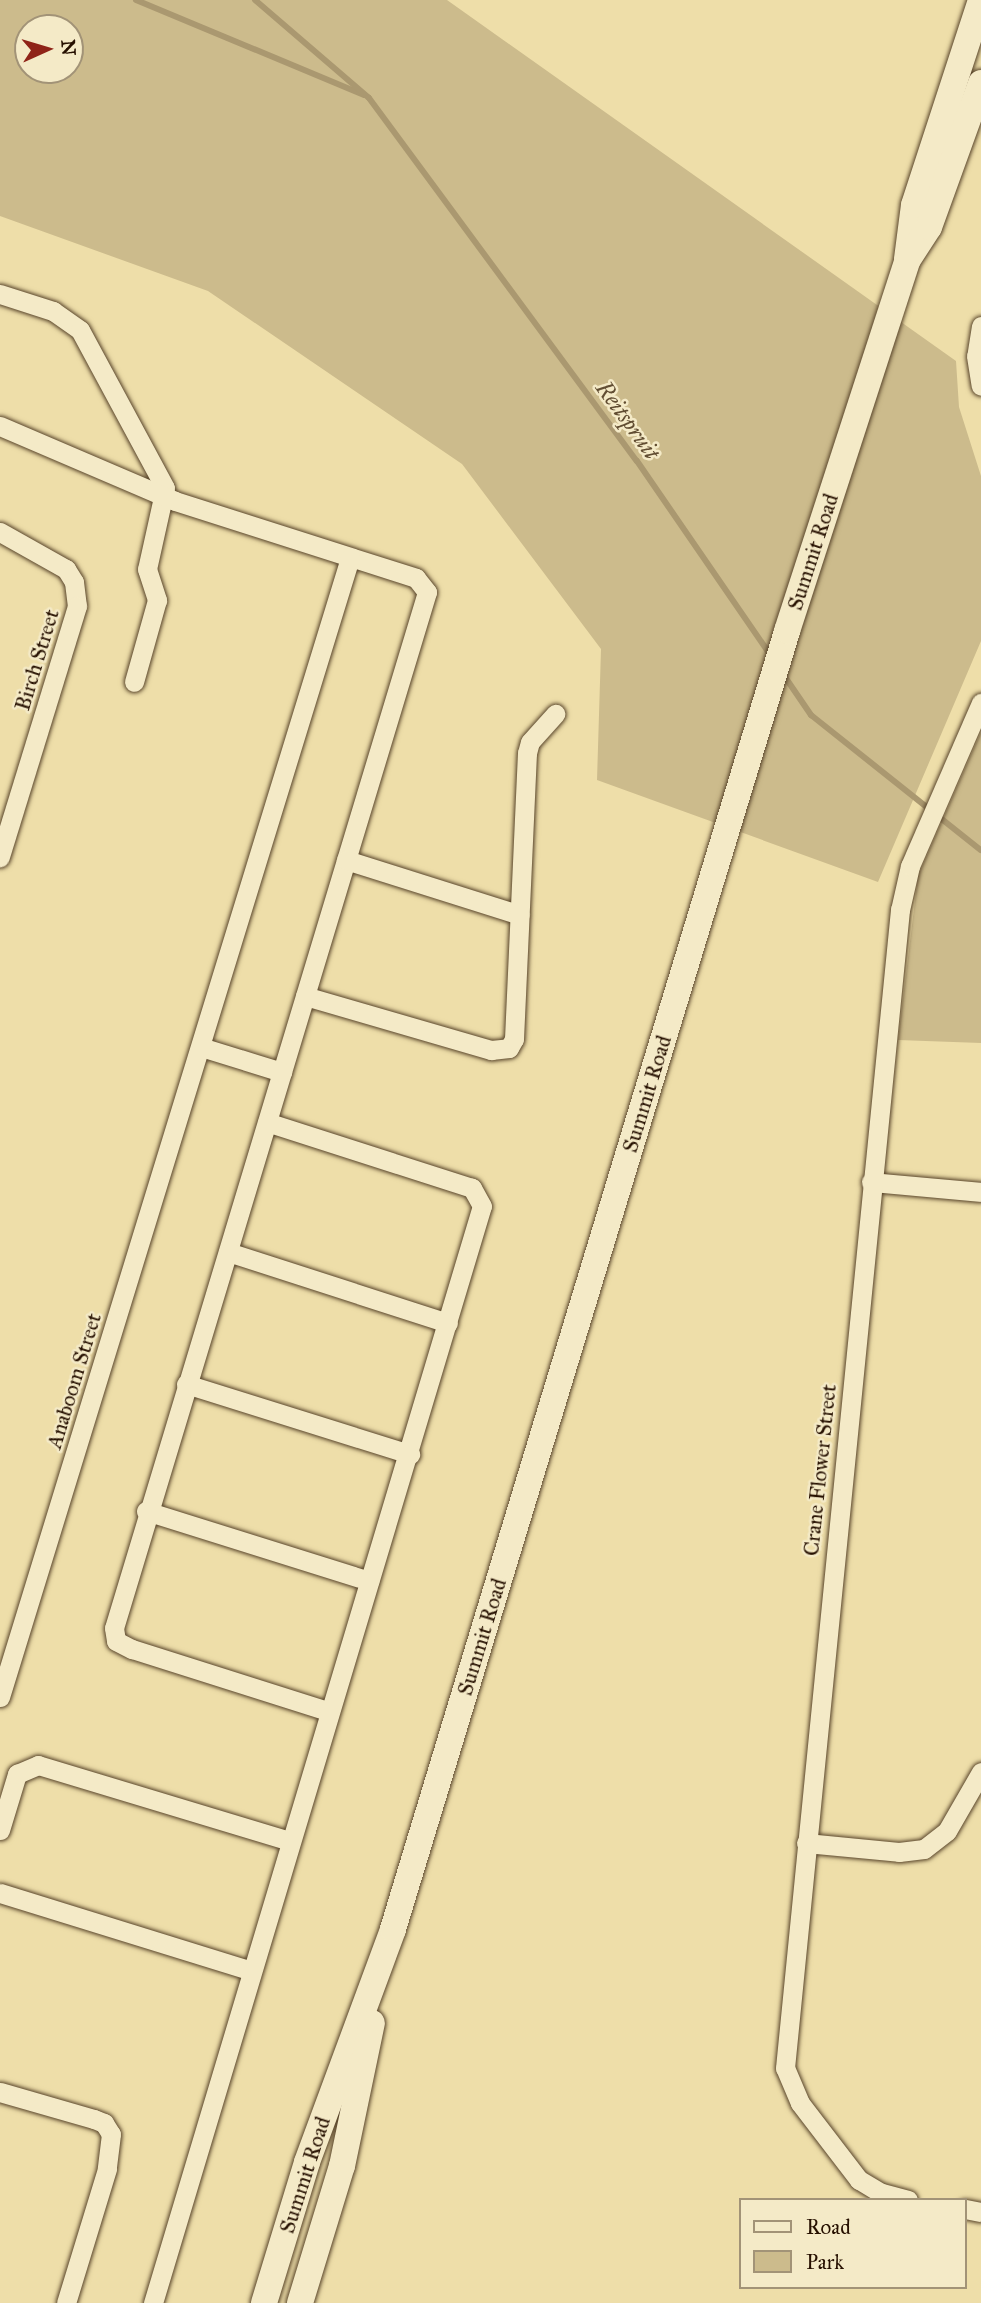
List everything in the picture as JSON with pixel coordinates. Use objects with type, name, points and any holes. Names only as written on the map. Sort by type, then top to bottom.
[{"type":"main road","name":"Summit Road","points":[[264,2303],[307,2162],[393,1929],[787,631],[907,261],[914,205],[981,0]]},
{"type":"main road","name":"Summit Road","points":[[907,261],[929,227],[981,83]]},
{"type":"main road","name":"Summit Road","points":[[300,2303],[342,2166],[393,1929]]},
{"type":"street","points":[[0,294],[53,311],[80,330],[166,498],[147,569],[157,600],[134,682]]},
{"type":"street","points":[[981,326],[976,356],[981,386]]},
{"type":"street","points":[[0,426],[166,498],[416,578],[428,597],[146,1511],[114,1628],[116,1641],[328,1711]]},
{"type":"street","name":"Birch Street","points":[[0,532],[60,563],[70,574],[77,596],[73,623],[0,857]]},
{"type":"street","name":"Anaboom Street","points":[[0,1697],[350,558]]},
{"type":"street","name":"Crane Flower Street","points":[[900,2198],[881,2193],[859,2180],[800,2103],[785,2068],[872,1182],[904,887],[981,703]]},
{"type":"street","points":[[305,996],[503,1050],[514,1039],[527,753],[530,742],[555,714]]},
{"type":"street","points":[[346,860],[520,915]]},
{"type":"street","points":[[201,1047],[282,1072]]},
{"type":"street","points":[[153,2303],[249,1970],[410,1454],[481,1214],[482,1199],[477,1191],[267,1122]]},
{"type":"street","points":[[872,1182],[981,1192]]},
{"type":"street","points":[[228,1252],[448,1323]]},
{"type":"street","points":[[186,1384],[410,1454]]},
{"type":"street","points":[[146,1511],[369,1581]]},
{"type":"street","points":[[0,1830],[17,1774],[38,1765],[290,1841]]},
{"type":"street","points":[[806,1843],[899,1852],[924,1849],[947,1832],[981,1772]]},
{"type":"street","points":[[0,1893],[249,1970]]},
{"type":"street","points":[[0,2092],[104,2123],[111,2134],[111,2152],[65,2303]]},
{"type":"green space","name":"Reitspruit","points":[[0,0],[447,0],[956,361],[959,407],[981,476],[981,641],[878,882],[597,780],[601,649],[462,464],[208,291],[0,216]]},
{"type":"green space","points":[[981,732],[981,1043],[898,1040],[918,876]]},
{"type":"waterway","points":[[136,0],[364,95]]},
{"type":"waterway","name":"Reitspruit","points":[[255,0],[369,98],[637,461],[771,656]]},
{"type":"waterway","name":"Reitspruit","points":[[783,674],[811,715],[981,850]]}]
